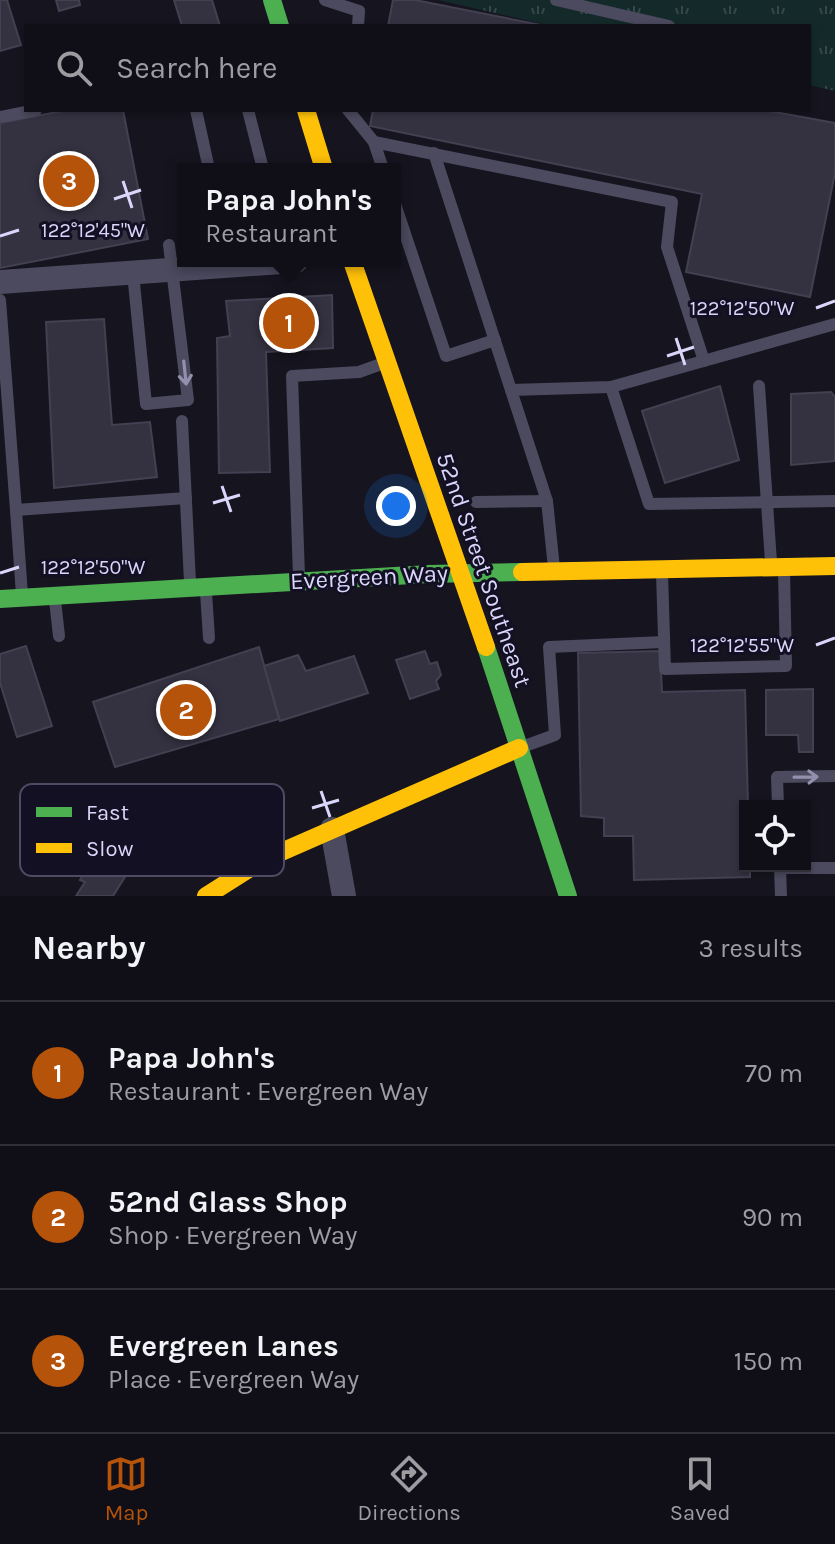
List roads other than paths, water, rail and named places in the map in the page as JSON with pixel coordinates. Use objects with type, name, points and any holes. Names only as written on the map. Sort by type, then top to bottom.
[{"type":"street","points":[[272,0],[279,24]]},
{"type":"street","points":[[307,112],[322,163]]},
{"type":"street","points":[[0,282],[190,267]]},
{"type":"street","name":"52nd Street Southeast","points":[[354,267],[461,573],[568,896]]},
{"type":"street","name":"Evergreen Way","points":[[0,599],[198,585],[461,573],[835,566]]},
{"type":"street","points":[[284,851],[459,768],[519,748]]},
{"type":"street","points":[[332,829],[344,896]]},
{"type":"street","points":[[206,896],[235,876]]},
{"type":"lane","points":[[325,0],[361,5]]},
{"type":"lane","points":[[556,0],[660,24]]},
{"type":"lane","points":[[0,117],[26,112]]},
{"type":"lane","points":[[196,112],[208,163]]},
{"type":"lane","points":[[249,112],[261,163]]},
{"type":"lane","points":[[350,112],[374,142],[381,163]]},
{"type":"lane","points":[[374,142],[672,202],[667,247],[704,361]]},
{"type":"lane","points":[[434,153],[547,501],[554,571]]},
{"type":"lane","points":[[401,221],[446,356],[495,340]]},
{"type":"lane","points":[[133,273],[146,404],[188,400],[175,270],[169,245]]},
{"type":"lane","points":[[401,251],[411,250]]},
{"type":"lane","points":[[0,300],[22,596]]},
{"type":"lane","points":[[511,390],[611,387],[835,322]]},
{"type":"lane","points":[[299,580],[292,376],[359,372],[388,362]]},
{"type":"lane","points":[[662,569],[665,669],[786,666],[777,567],[767,502],[759,386]]},
{"type":"lane","points":[[611,387],[649,504],[835,501]]},
{"type":"lane","points":[[182,421],[186,498],[209,638]]},
{"type":"lane","points":[[16,510],[186,498]]},
{"type":"lane","points":[[476,502],[547,501]]},
{"type":"lane","points":[[55,594],[59,636]]},
{"type":"lane","points":[[519,748],[555,735],[549,647],[664,642]]},
{"type":"lane","points":[[778,800],[777,777],[835,776]]},
{"type":"lane","points":[[811,868],[835,868]]},
{"type":"lane","points":[[780,872],[781,896]]},
{"type":"place","name":"Evergreen Lanes","points":[[69,181]]},
{"type":"place","name":"Papa John's","points":[[289,323]]},
{"type":"place","name":"52nd Glass Shop","points":[[186,710]]}]
